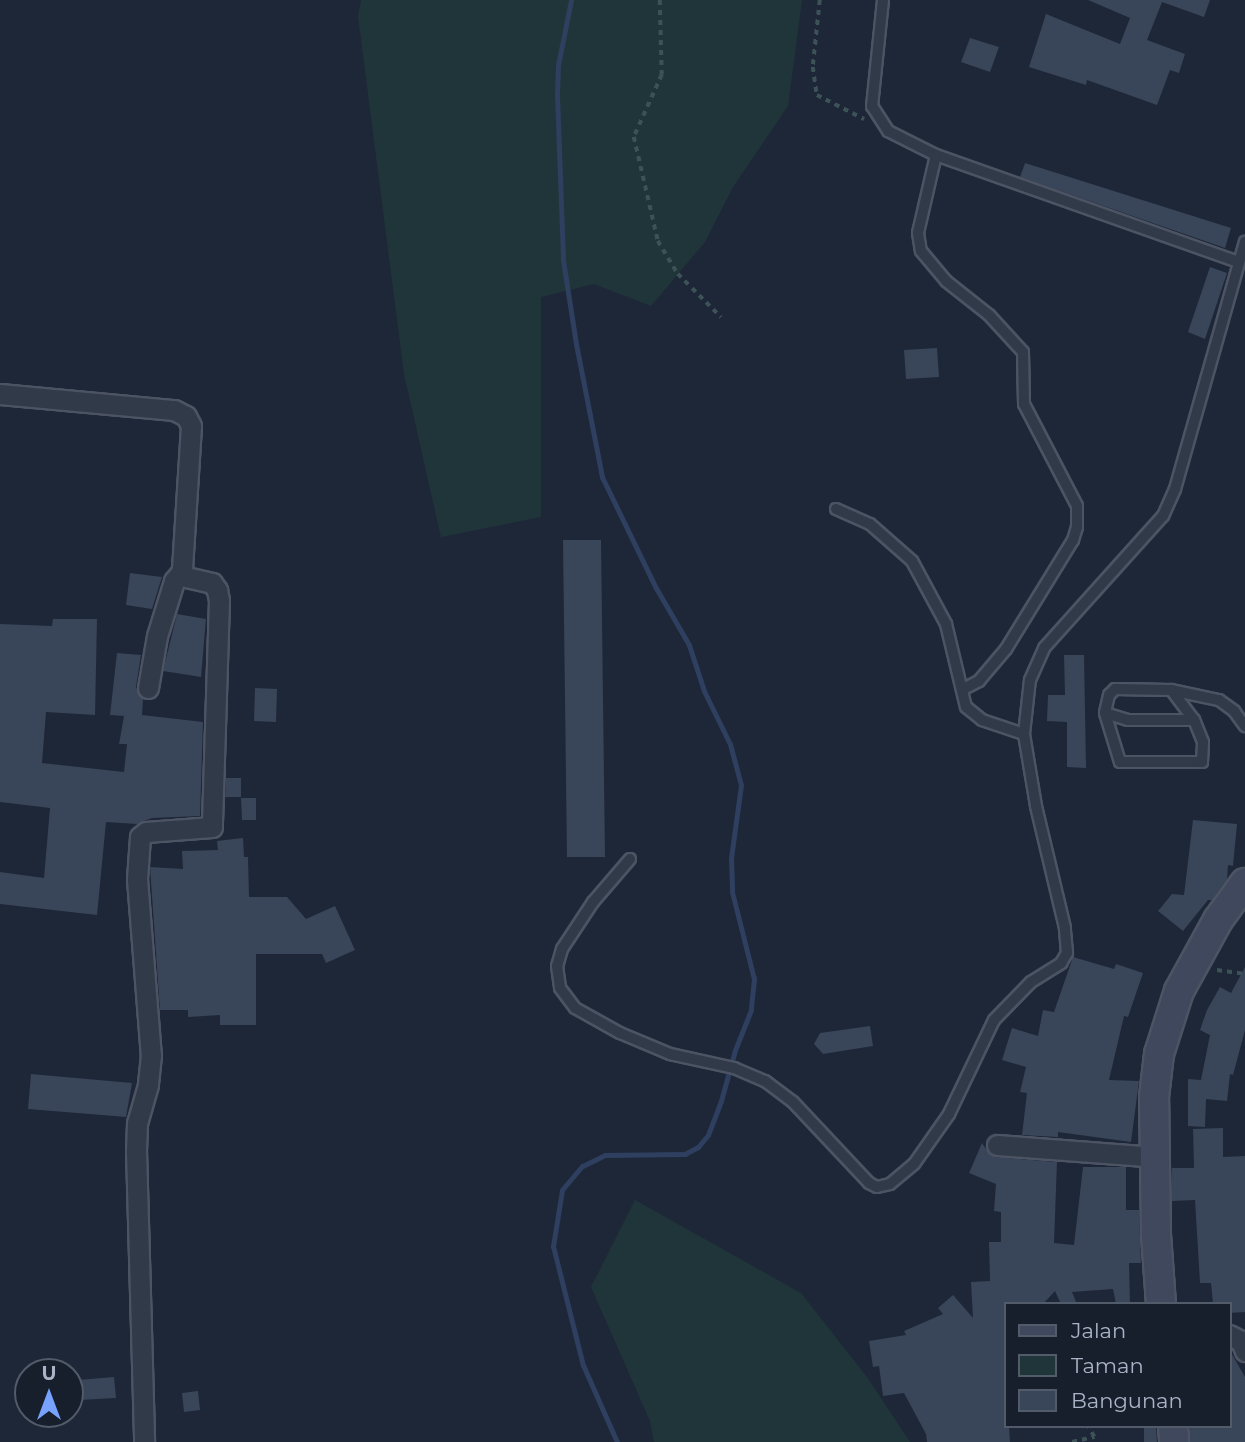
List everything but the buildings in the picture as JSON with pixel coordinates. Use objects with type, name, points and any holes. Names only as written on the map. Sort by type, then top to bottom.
[{"type":"main road","points":[[1161,1302],[1156,1234],[1154,1097],[1159,1054],[1179,991],[1218,920],[1245,883]]},
{"type":"street","points":[[0,394],[174,410],[186,416],[191,426],[182,570],[174,581],[157,636],[149,688]]},
{"type":"street","points":[[144,1442],[136,1150],[137,1124],[149,1085],[151,1055],[137,879],[140,837],[146,832],[212,827],[215,790],[217,590],[212,583],[186,577],[182,570]]},
{"type":"street","points":[[997,1145],[1156,1157]]},
{"type":"street","points":[[1231,1336],[1241,1341],[1245,1351]]},
{"type":"lane","points":[[883,0],[872,106],[888,131],[936,155],[1238,262]]},
{"type":"lane","points":[[936,155],[918,233],[921,251],[946,281],[989,315],[1023,352],[1024,404],[1077,506],[1077,527],[1073,540],[1006,649],[979,681],[963,689]]},
{"type":"lane","points":[[630,859],[593,902],[562,949],[557,966],[560,988],[575,1008],[620,1034],[670,1054],[734,1068],[765,1081],[793,1102],[869,1183],[877,1187],[890,1184],[914,1164],[949,1114],[994,1020],[1031,982],[1062,963],[1067,953],[1065,928],[1036,806],[1024,734],[1030,680],[1044,648],[1163,516],[1179,476],[1245,242]]},
{"type":"lane","points":[[836,509],[870,524],[912,561],[946,624],[967,707],[982,720],[1024,734]]},
{"type":"lane","points":[[1171,690],[1194,720],[1203,742],[1202,762],[1119,762],[1105,713],[1109,695],[1115,689],[1171,690],[1219,700],[1234,710],[1245,726]]},
{"type":"lane","points":[[1105,713],[1128,720],[1194,720]]},
{"type":"path","points":[[660,0],[662,75],[634,136],[658,241],[678,274],[721,317]]},
{"type":"path","points":[[820,0],[813,67],[817,95],[888,131]]},
{"type":"path","points":[[1196,961],[1216,970],[1245,974]]},
{"type":"path","points":[[1072,1442],[1094,1437],[1089,1428]]},
{"type":"green space","points":[[361,0],[802,0],[788,106],[733,187],[705,242],[651,306],[594,284],[541,297],[541,517],[441,537],[404,374],[358,16]]},
{"type":"green space","points":[[635,1200],[801,1293],[867,1377],[910,1442],[654,1442],[650,1421],[591,1287]]},
{"type":"waterway","points":[[571,0],[558,65],[557,95],[563,260],[576,344],[602,477],[656,588],[689,645],[704,691],[730,744],[741,785],[731,858],[732,892],[754,979],[751,1010],[735,1050],[721,1101],[708,1135],[698,1147],[685,1154],[605,1155],[582,1166],[562,1190],[553,1246],[583,1365],[617,1442]]}]
